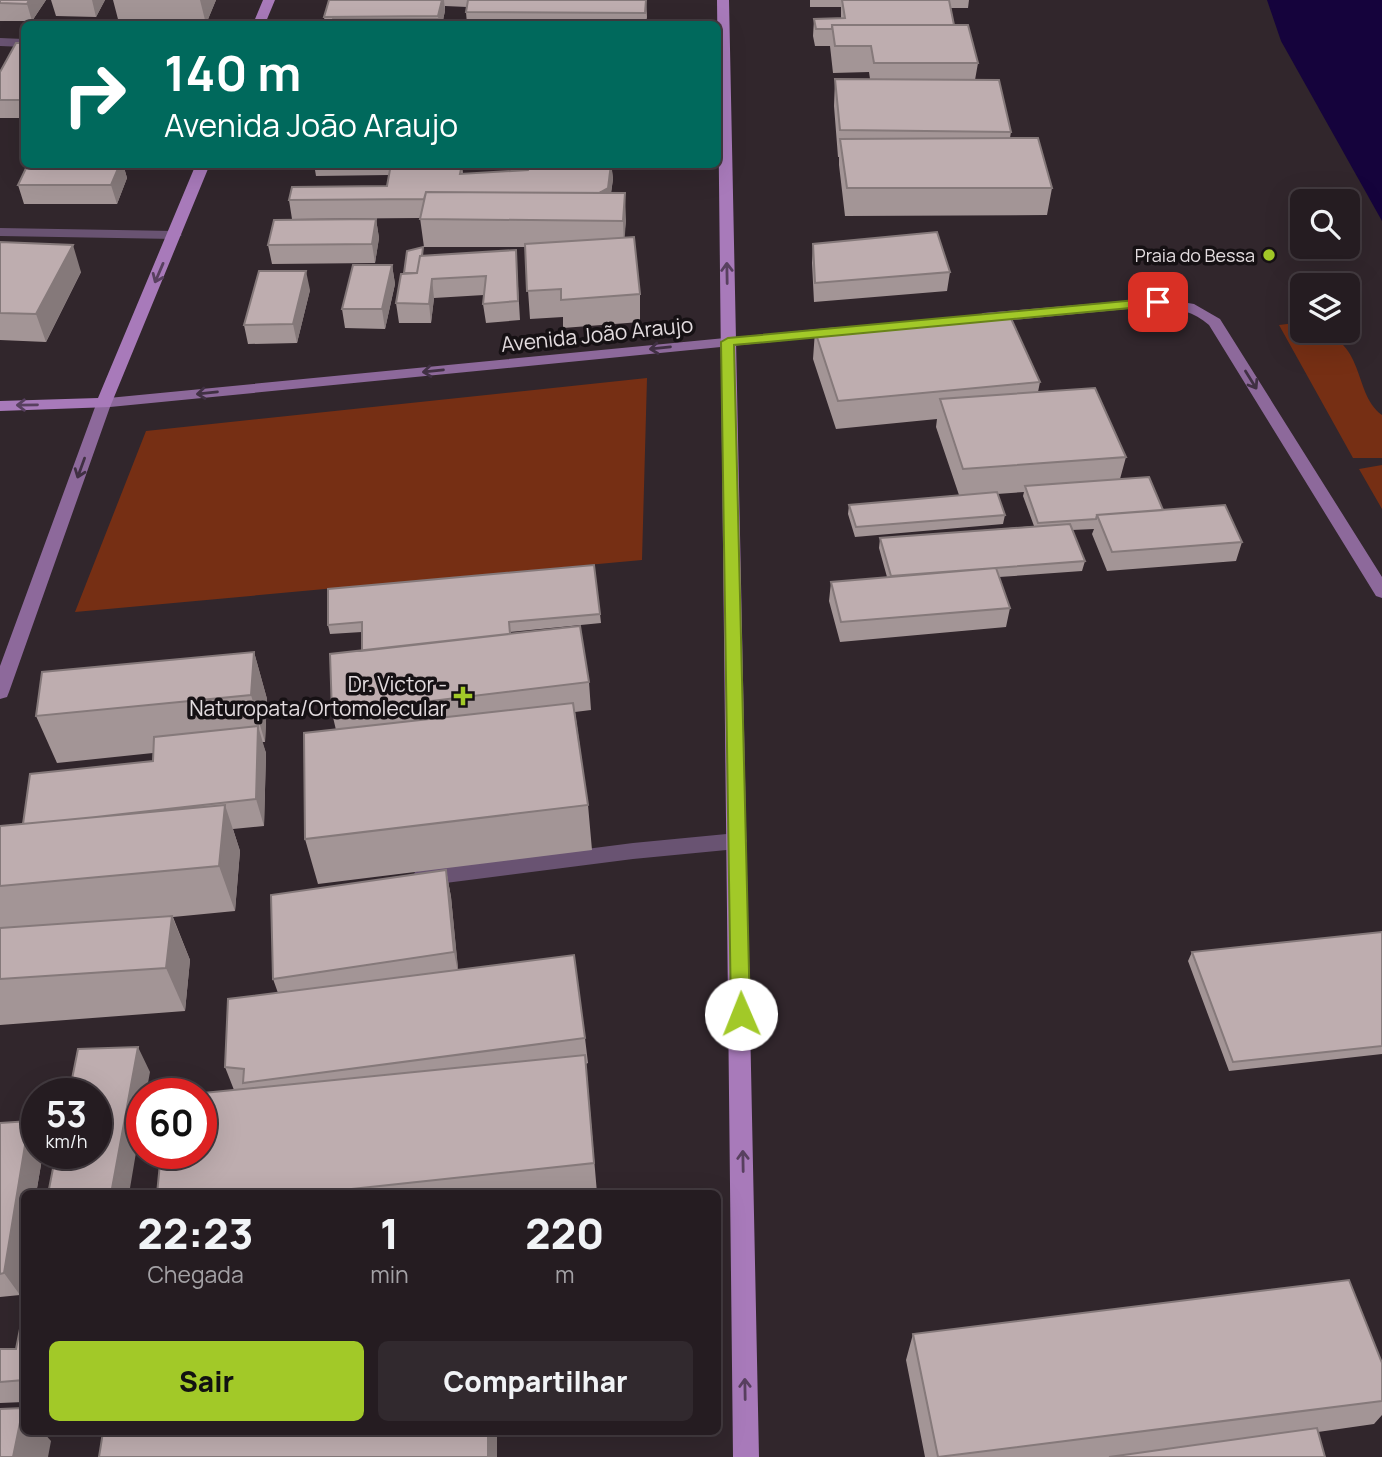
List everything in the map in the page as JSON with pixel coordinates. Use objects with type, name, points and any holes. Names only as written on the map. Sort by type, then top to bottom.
[{"type":"main road","points":[[260,21],[269,0]]},
{"type":"main road","points":[[723,0],[746,1457]]},
{"type":"main road","points":[[0,692],[104,403],[201,168]]},
{"type":"main road","points":[[964,320],[1158,302],[1202,310],[1215,322],[1382,592]]},
{"type":"main road","name":"Avenida João Araujo","points":[[104,403],[853,330]]},
{"type":"main road","points":[[0,406],[104,403]]},
{"type":"street","points":[[0,42],[21,43]]},
{"type":"street","points":[[0,232],[175,235]]},
{"type":"street","points":[[402,881],[633,851],[737,841]]},
{"type":"shaded area","points":[[1267,0],[1382,0],[1382,221],[1281,41]]},
{"type":"shaded area","points":[[1290,324],[1290,343],[1340,343],[1348,352],[1372,405],[1382,415],[1382,458],[1353,458],[1279,325]]},
{"type":"shaded area","points":[[647,378],[642,560],[75,612],[146,431]]},
{"type":"shaded area","points":[[1382,465],[1382,509],[1359,469]]},
{"type":"building","points":[[0,0],[29,0],[27,4],[0,3]]},
{"type":"building","points":[[329,0],[442,0],[438,16],[324,17]]},
{"type":"building","points":[[468,0],[646,0],[645,13],[466,12]]},
{"type":"building","points":[[842,0],[949,0],[954,25],[832,25],[832,29],[816,29],[814,19],[845,18]]},
{"type":"building","points":[[333,19],[442,19],[441,21],[332,21]]},
{"type":"building","points":[[832,25],[968,25],[978,63],[874,63],[871,46],[835,46]]},
{"type":"building","points":[[16,43],[21,43],[21,100],[0,100],[0,72]]},
{"type":"building","points":[[835,79],[999,80],[1011,132],[840,130]]},
{"type":"building","points":[[1038,138],[1052,188],[847,188],[840,139]]},
{"type":"building","points":[[26,168],[118,168],[111,185],[18,185]]},
{"type":"building","points":[[390,168],[461,168],[460,174],[529,168],[610,168],[608,188],[599,193],[426,192],[424,199],[289,200],[292,187],[387,186]]},
{"type":"building","points":[[426,192],[625,193],[623,221],[420,219]]},
{"type":"building","points":[[376,219],[372,244],[268,245],[274,220]]},
{"type":"building","points":[[937,232],[950,272],[815,283],[813,244]]},
{"type":"building","points":[[634,237],[640,294],[561,300],[561,289],[527,291],[525,244]]},
{"type":"building","points":[[0,242],[73,245],[36,314],[0,313]]},
{"type":"building","points":[[423,247],[417,273],[404,273],[407,251]]},
{"type":"building","points":[[516,250],[518,301],[483,304],[486,276],[432,279],[429,304],[396,303],[401,274],[417,273],[420,256]]},
{"type":"building","points":[[353,265],[392,265],[382,309],[342,309]]},
{"type":"building","points":[[259,271],[306,271],[293,324],[244,325]]},
{"type":"building","points":[[1009,314],[1040,382],[838,401],[815,331]]},
{"type":"building","points":[[1095,388],[1126,457],[963,469],[940,399]]},
{"type":"building","points":[[1149,477],[1163,510],[1097,515],[1096,519],[1038,523],[1025,486]]},
{"type":"building","points":[[997,492],[1005,515],[856,527],[849,505]]},
{"type":"building","points":[[1225,505],[1242,542],[1112,552],[1097,515]]},
{"type":"building","points":[[1070,524],[1085,561],[891,576],[880,538]]},
{"type":"building","points":[[594,565],[600,614],[509,622],[510,634],[362,651],[362,622],[328,625],[328,589]]},
{"type":"building","points":[[996,568],[1010,608],[841,622],[831,582]]},
{"type":"building","points":[[580,626],[589,682],[332,713],[330,654]]},
{"type":"building","points":[[254,652],[251,695],[36,716],[42,672]]},
{"type":"building","points":[[573,703],[588,805],[305,839],[304,733]]},
{"type":"building","points":[[258,726],[256,799],[23,824],[30,774],[153,761],[154,737]]},
{"type":"building","points":[[225,805],[219,866],[0,886],[0,826]]},
{"type":"building","points":[[446,870],[454,952],[273,979],[271,895]]},
{"type":"building","points":[[172,916],[166,968],[0,979],[0,928]]},
{"type":"building","points":[[1382,932],[1382,1046],[1233,1062],[1192,952]]},
{"type":"building","points":[[574,955],[585,1038],[243,1083],[244,1069],[225,1067],[228,999]]},
{"type":"building","points":[[138,1047],[132,1078],[126,1078],[126,1112],[112,1190],[49,1190],[53,1169],[112,1169],[112,1078],[72,1078],[78,1049]]},
{"type":"building","points":[[585,1055],[594,1163],[342,1190],[157,1190],[159,1169],[217,1169],[217,1092]]},
{"type":"building","points":[[21,1122],[21,1169],[4,1273],[0,1274],[0,1123]]},
{"type":"building","points":[[1349,1280],[1382,1363],[1382,1401],[938,1457],[913,1334]]},
{"type":"building","points":[[21,1324],[21,1380],[0,1382],[0,1349],[16,1349]]},
{"type":"building","points":[[21,1408],[13,1457],[0,1457],[0,1409]]},
{"type":"building","points":[[1317,1428],[1325,1457],[1109,1457]]},
{"type":"building","points":[[103,1435],[488,1435],[488,1457],[99,1457]]},
{"type":"place","name":"Praia do Bessa","points":[[1269,255]]},
{"type":"place","name":"Dr. Victor - Naturopata/Ortomolecular","points":[[463,696]]},
{"type":"route","points":[[741,1014],[728,342],[1158,302]]}]
